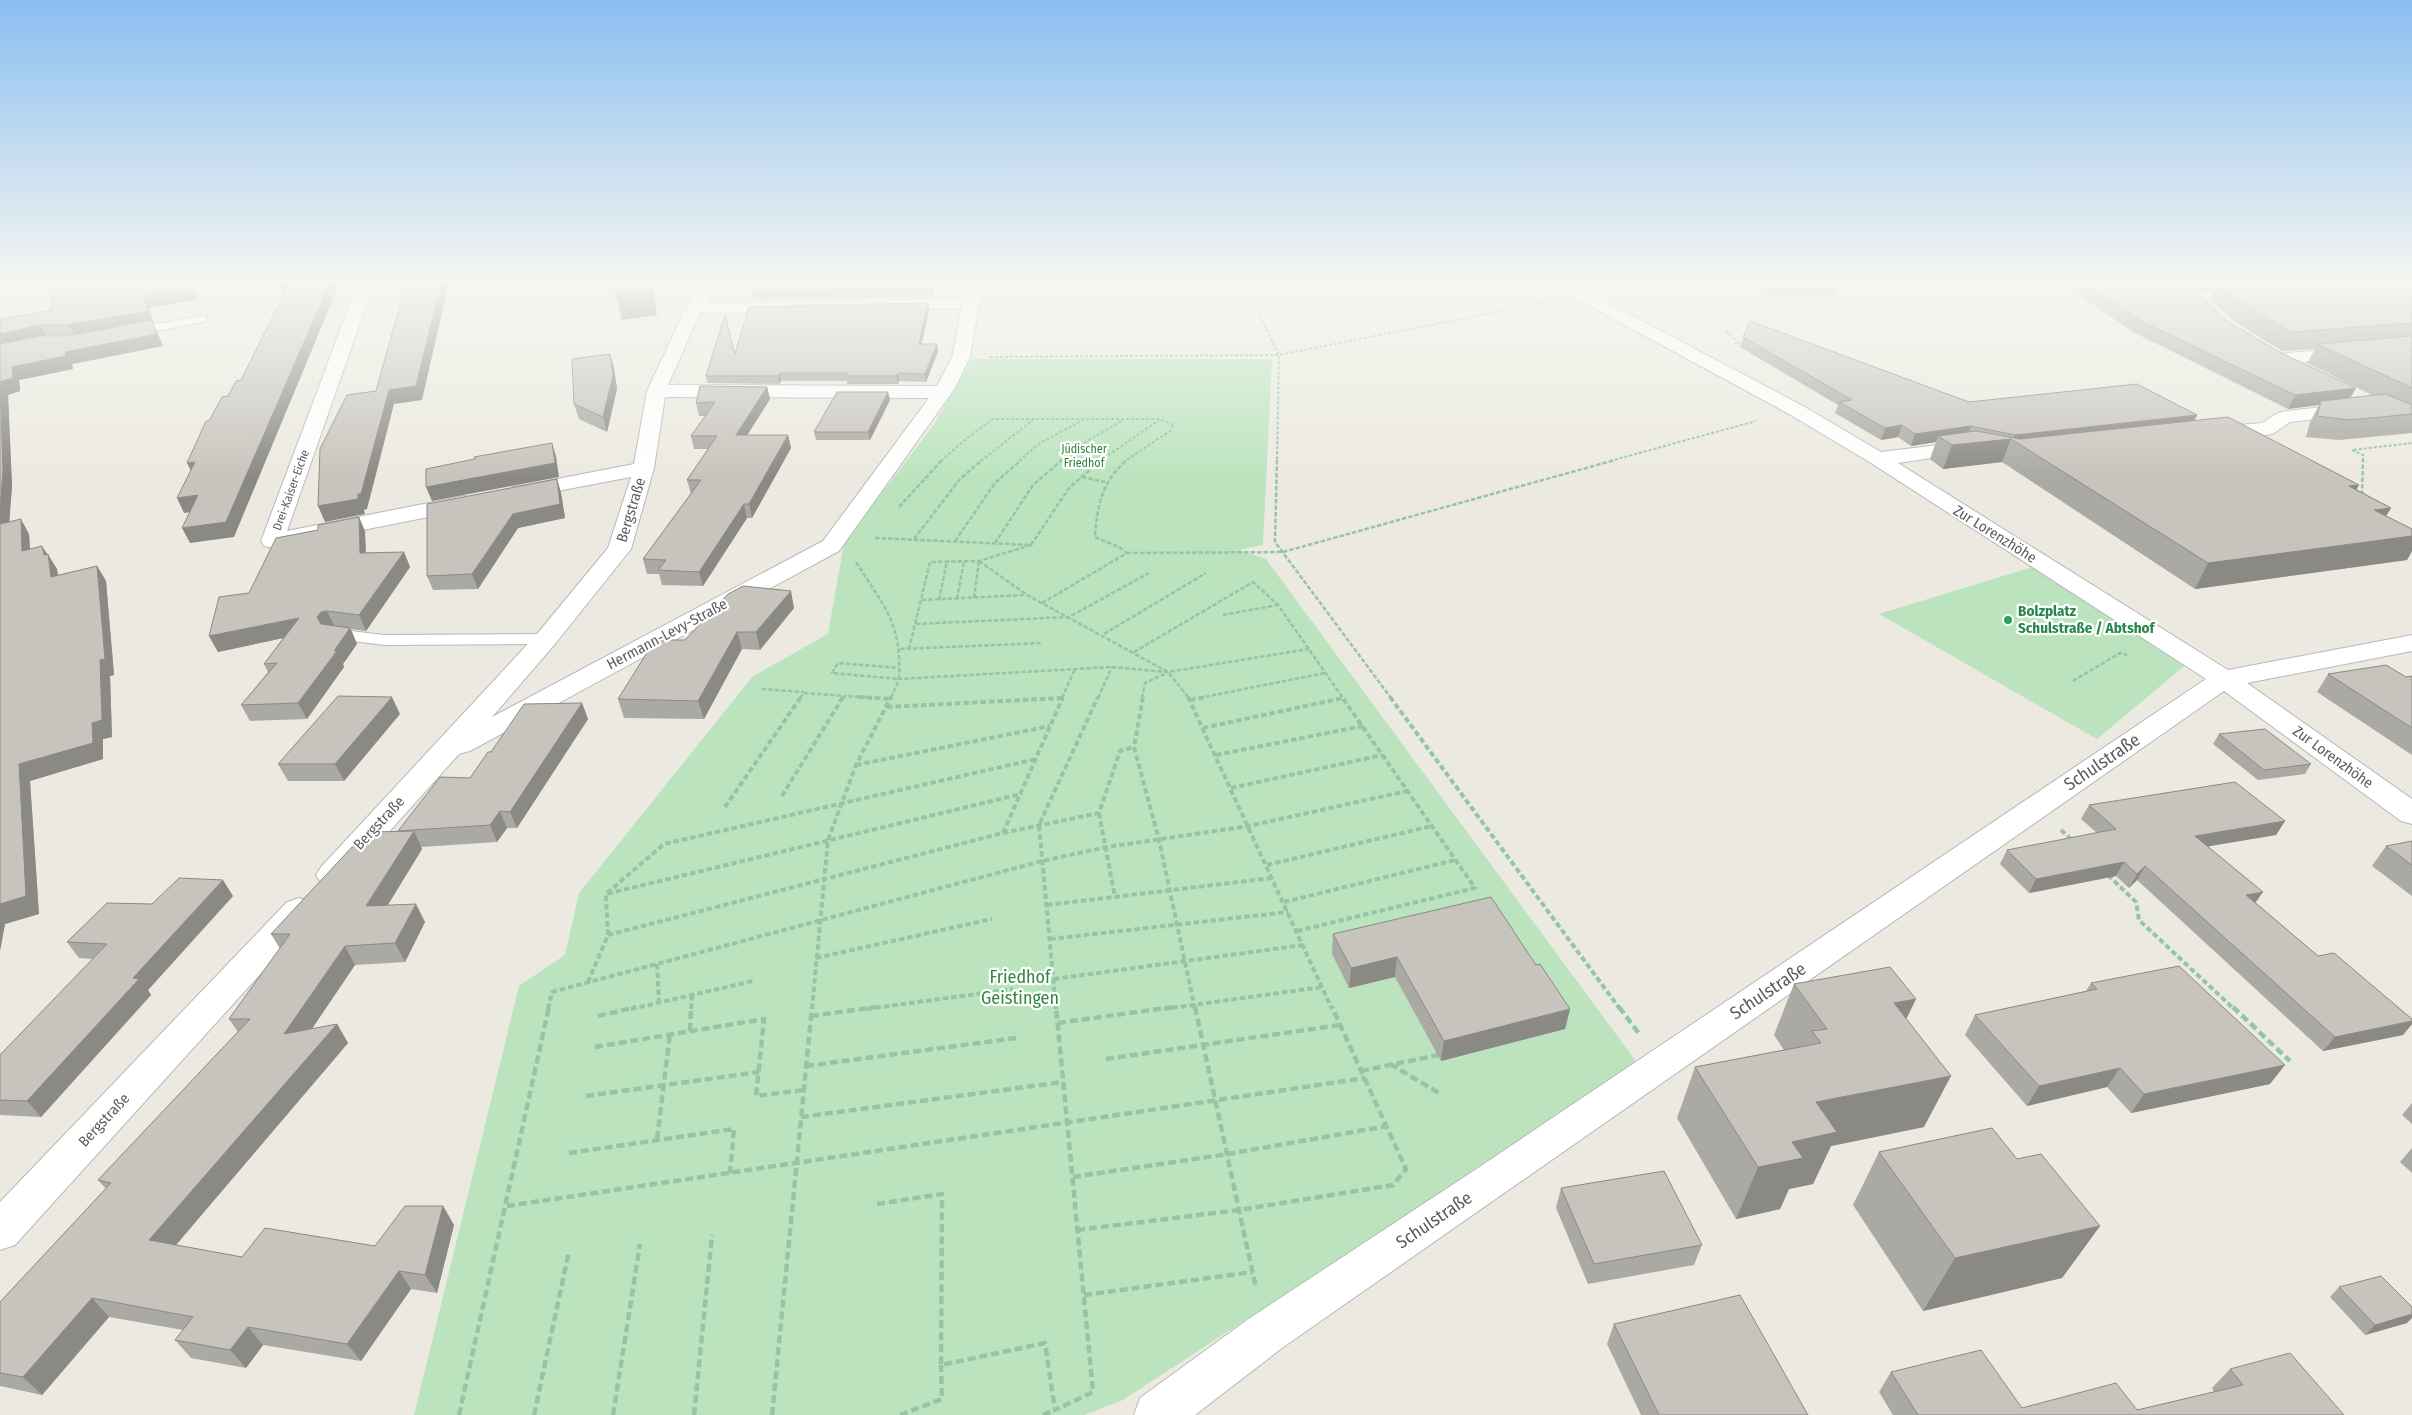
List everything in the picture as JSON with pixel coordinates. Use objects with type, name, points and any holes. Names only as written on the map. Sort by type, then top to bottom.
[{"type":"street","name":"Drei-Kaiser-Eiche","points":[[343,346],[272,541],[644,468]]},
{"type":"street","name":"Bergstraße","points":[[0,1231],[443,754],[546,639],[619,549],[644,468],[656,391],[677,346]]},
{"type":"street","name":"Hermann-Levy-Straße","points":[[443,754],[831,546],[942,392],[961,357],[963,346]]},
{"type":"street","name":"Zur Lorenzhöhe","points":[[1676,346],[1796,410],[1878,459],[2224,678],[2412,814]]},
{"type":"street","points":[[2279,358],[2412,347]]},
{"type":"street","points":[[2262,348],[2305,372]]},
{"type":"street","points":[[656,391],[942,392]]},
{"type":"street","points":[[2199,434],[2267,429],[2285,417],[2367,405],[2349,394]]},
{"type":"street","points":[[1878,459],[1967,446],[1993,452]]},
{"type":"street","name":"Schulstraße","points":[[1157,1415],[1266,1333],[2224,678],[2412,642]]},
{"type":"lane","points":[[335,634],[384,640],[546,639]]},
{"type":"path","points":[[1275,346],[1279,355],[1275,542],[1661,1064]]},
{"type":"path","points":[[961,357],[1279,355],[1324,346]]},
{"type":"path","points":[[1042,603],[1127,553],[1282,552],[1796,410]]},
{"type":"path","points":[[913,540],[960,479],[1012,435],[1036,418]]},
{"type":"path","points":[[955,542],[995,483],[1040,443],[1085,418]]},
{"type":"path","points":[[896,510],[925,476],[979,428],[993,419],[1160,419],[1174,425],[1170,431],[1129,458],[1112,472],[1105,482],[1095,511],[1095,537],[1120,547],[1127,553]]},
{"type":"path","points":[[995,544],[1033,485],[1077,447],[1124,419]]},
{"type":"path","points":[[909,649],[930,562],[979,561],[1031,545],[1069,488],[1112,451],[1160,419]]},
{"type":"path","points":[[2362,505],[2363,455],[2352,450],[2412,443]]},
{"type":"path","points":[[1082,476],[1105,482]]},
{"type":"path","points":[[879,531],[873,538],[1031,545]]},
{"type":"path","points":[[772,1415],[828,840],[856,765],[891,699],[899,679],[900,649],[894,625],[854,559]]},
{"type":"path","points":[[939,600],[947,561]]},
{"type":"path","points":[[957,599],[964,561]]},
{"type":"path","points":[[979,561],[1027,595],[1168,672],[1190,700],[1406,1169],[1393,1185],[1240,1210],[1078,1230]]},
{"type":"path","points":[[974,598],[979,561]]},
{"type":"path","points":[[916,624],[1069,617],[1149,573]]},
{"type":"path","points":[[1103,635],[1206,574]]},
{"type":"path","points":[[1134,652],[1253,582],[1278,605],[1475,888],[1297,931]]},
{"type":"path","points":[[922,600],[1027,595]]},
{"type":"path","points":[[1223,615],[1278,605]]},
{"type":"path","points":[[900,649],[1043,643]]},
{"type":"path","points":[[899,668],[838,663],[832,673],[899,679],[1112,668],[1168,672],[1309,648]]},
{"type":"path","points":[[1043,1415],[1093,1392],[1039,825],[1112,668]]},
{"type":"path","points":[[1003,833],[1075,669]]},
{"type":"path","points":[[1168,672],[1145,683],[1134,747],[1159,840],[1178,924],[1266,1333]]},
{"type":"path","points":[[1190,700],[1325,673]]},
{"type":"path","points":[[762,689],[891,699]]},
{"type":"path","points":[[725,807],[804,692]]},
{"type":"path","points":[[782,796],[844,696]]},
{"type":"path","points":[[887,707],[1062,698]]},
{"type":"path","points":[[1203,728],[1343,698]]},
{"type":"path","points":[[856,765],[1050,726]]},
{"type":"path","points":[[1216,755],[1363,726]]},
{"type":"path","points":[[1115,896],[1099,813],[1120,751],[1134,747]]},
{"type":"path","points":[[1231,788],[1382,755]]},
{"type":"path","points":[[606,894],[664,844],[1036,759]]},
{"type":"path","points":[[459,1415],[552,992],[1042,861],[1107,847],[1249,826],[1408,791]]},
{"type":"path","points":[[606,894],[1021,794]]},
{"type":"path","points":[[2037,807],[2080,848]]},
{"type":"path","points":[[608,935],[1003,833],[1099,813]]},
{"type":"path","points":[[1266,865],[1432,826]]},
{"type":"path","points":[[1283,902],[1455,860]]},
{"type":"path","points":[[2101,868],[2136,902],[2139,920],[2290,1061]]},
{"type":"path","points":[[1046,905],[1272,878]]},
{"type":"path","points":[[588,982],[608,935],[606,894]]},
{"type":"path","points":[[1050,939],[1288,912]]},
{"type":"path","points":[[816,958],[992,919]]},
{"type":"path","points":[[1054,979],[1186,963],[1303,945]]},
{"type":"path","points":[[657,964],[659,1002]]},
{"type":"path","points":[[598,1016],[753,981]]},
{"type":"path","points":[[1058,1023],[1322,987]]},
{"type":"path","points":[[811,1016],[1013,989]]},
{"type":"path","points":[[690,1031],[692,995]]},
{"type":"path","points":[[595,1047],[764,1019],[756,1096],[804,1090]]},
{"type":"path","points":[[1106,1059],[1340,1026]]},
{"type":"path","points":[[657,1140],[670,1034]]},
{"type":"path","points":[[806,1066],[1016,1038]]},
{"type":"path","points":[[1361,1071],[1438,1055]]},
{"type":"path","points":[[1389,1064],[1439,1093]]},
{"type":"path","points":[[586,1096],[759,1072]]},
{"type":"path","points":[[506,1206],[1365,1078]]},
{"type":"path","points":[[801,1117],[1063,1082]]},
{"type":"path","points":[[1072,1177],[1228,1154],[1386,1126]]},
{"type":"path","points":[[569,1153],[734,1129],[730,1173]]},
{"type":"path","points":[[877,1204],[942,1194],[942,1399],[900,1415]]},
{"type":"path","points":[[694,1415],[712,1234]]},
{"type":"path","points":[[614,1415],[640,1244]]},
{"type":"path","points":[[534,1415],[569,1252]]},
{"type":"path","points":[[1084,1295],[1253,1272]]},
{"type":"path","points":[[941,1365],[1045,1343],[1055,1410]]},
{"type":"green space","name":"Friedhof Geistingen","points":[[972,359],[1272,359],[1263,545],[1239,550],[1266,559],[1638,1064],[1123,1400],[1085,1415],[414,1415],[519,986],[565,955],[579,893],[753,676],[828,634],[844,543],[935,423]]},
{"type":"green space","points":[[2036,566],[2188,663],[2097,739],[1879,614]]},
{"type":"building","points":[[0,346],[95,346],[65,352],[66,356],[12,367],[13,378],[0,382]]},
{"type":"building","points":[[258,346],[302,346],[226,522],[182,528],[198,495],[177,498],[195,462],[187,463],[206,421],[209,421],[222,397],[228,396],[236,381],[241,380]]},
{"type":"building","points":[[389,346],[426,346],[416,386],[389,390],[361,494],[358,494],[358,499],[318,506],[320,449],[347,395],[376,391]]},
{"type":"building","points":[[715,346],[733,346],[735,354],[737,346],[936,346],[925,374],[898,373],[896,376],[846,376],[847,373],[780,373],[778,376],[706,376]]},
{"type":"building","points":[[1759,346],[1818,346],[1969,402],[2137,384],[2197,415],[2015,435],[1971,426],[1915,434],[1902,425],[1885,428],[1839,402],[1852,400]]},
{"type":"building","points":[[2193,346],[2269,346],[2356,388],[2295,395]]},
{"type":"building","points":[[2321,346],[2412,346],[2412,388]]},
{"type":"building","points":[[610,354],[613,375],[603,417],[574,404],[572,359]]},
{"type":"building","points":[[0,382],[3,471],[0,511]]},
{"type":"building","points":[[700,386],[767,387],[736,435],[788,435],[749,504],[744,504],[699,572],[658,570],[666,560],[643,559],[701,480],[687,480],[717,436],[691,436],[715,402],[696,403]]},
{"type":"building","points":[[837,392],[888,392],[868,432],[814,432]]},
{"type":"building","points":[[2385,394],[2412,405],[2412,414],[2350,420],[2317,416],[2321,401]]},
{"type":"building","points":[[2228,417],[2359,485],[2349,486],[2391,508],[2374,510],[2412,529],[2412,536],[2208,563],[2011,439],[1952,445],[1938,436],[1976,431],[2020,439]]},
{"type":"building","points":[[552,443],[555,463],[426,487],[426,469],[475,459],[474,457]]},
{"type":"building","points":[[557,479],[560,504],[513,514],[472,574],[427,576],[427,504]]},
{"type":"building","points":[[359,517],[360,553],[404,552],[359,615],[327,611],[321,612],[317,617],[321,624],[350,628],[334,651],[337,651],[298,703],[241,705],[277,663],[264,664],[299,618],[209,636],[219,597],[249,593],[276,538],[318,530],[318,525]]},
{"type":"building","points":[[21,519],[22,551],[42,546],[44,555],[48,554],[51,577],[97,566],[105,659],[100,660],[102,720],[92,723],[93,743],[19,764],[26,896],[0,904],[0,524]]},
{"type":"building","points":[[743,586],[791,591],[756,632],[737,632],[698,701],[618,699],[655,640],[685,640],[728,594]]},
{"type":"building","points":[[2386,665],[2406,677],[2412,676],[2412,728],[2328,674]]},
{"type":"building","points":[[338,696],[392,697],[335,764],[278,764]]},
{"type":"building","points":[[582,703],[510,812],[500,811],[490,825],[398,831],[440,777],[470,778],[488,752],[491,752],[524,704]]},
{"type":"building","points":[[2265,729],[2311,764],[2264,770],[2219,734]]},
{"type":"building","points":[[2235,782],[2285,821],[2195,836],[2263,892],[2246,895],[2318,956],[2334,953],[2412,1019],[2412,1021],[2335,1037],[2145,866],[2137,874],[2124,862],[2036,879],[2007,850],[2116,829],[2089,805]]},
{"type":"building","points":[[414,831],[366,906],[416,904],[395,943],[345,946],[284,1034],[337,1024],[149,1240],[242,1257],[265,1228],[375,1246],[405,1206],[443,1206],[425,1275],[399,1271],[347,1344],[248,1327],[230,1350],[175,1340],[193,1317],[92,1298],[23,1377],[0,1373],[0,1302],[111,1183],[98,1180],[250,1019],[229,1019],[290,934],[271,934],[352,847],[363,846],[372,832]]},
{"type":"building","points":[[2412,841],[2412,865],[2386,846]]},
{"type":"building","points":[[179,878],[223,880],[133,978],[139,979],[27,1101],[0,1100],[0,1055],[107,944],[67,942],[107,903],[152,904]]},
{"type":"building","points":[[1491,897],[1536,965],[1540,964],[1570,1009],[1444,1041],[1397,957],[1351,968],[1333,934]]},
{"type":"building","points":[[2179,966],[2285,1065],[2144,1094],[2120,1068],[2039,1086],[1975,1015],[2097,989],[2091,983]]},
{"type":"building","points":[[1890,967],[1916,999],[1894,1003],[1951,1076],[1816,1102],[1837,1132],[1792,1142],[1803,1158],[1758,1167],[1695,1067],[1821,1043],[1812,1031],[1827,1029],[1794,984]]},
{"type":"building","points":[[1992,1128],[2017,1159],[2041,1154],[2100,1226],[1955,1258],[1879,1152]]},
{"type":"building","points":[[1664,1171],[1702,1245],[1594,1264],[1561,1188]]},
{"type":"building","points":[[2381,1276],[2412,1307],[2412,1314],[2375,1325],[2339,1287]]},
{"type":"building","points":[[1740,1295],[1808,1415],[1659,1415],[1614,1324]]},
{"type":"building","points":[[1981,1350],[2022,1408],[2116,1383],[2137,1410],[2243,1385],[2230,1369],[2290,1353],[2344,1415],[1918,1415],[1891,1372]]},
{"type":"place","name":"Bolzplatz Schulstraße / Abtshof","points":[[2008,620]]},
{"type":"park label","name":"Jüdischer Friedhof","points":[[1084,456]]}]
